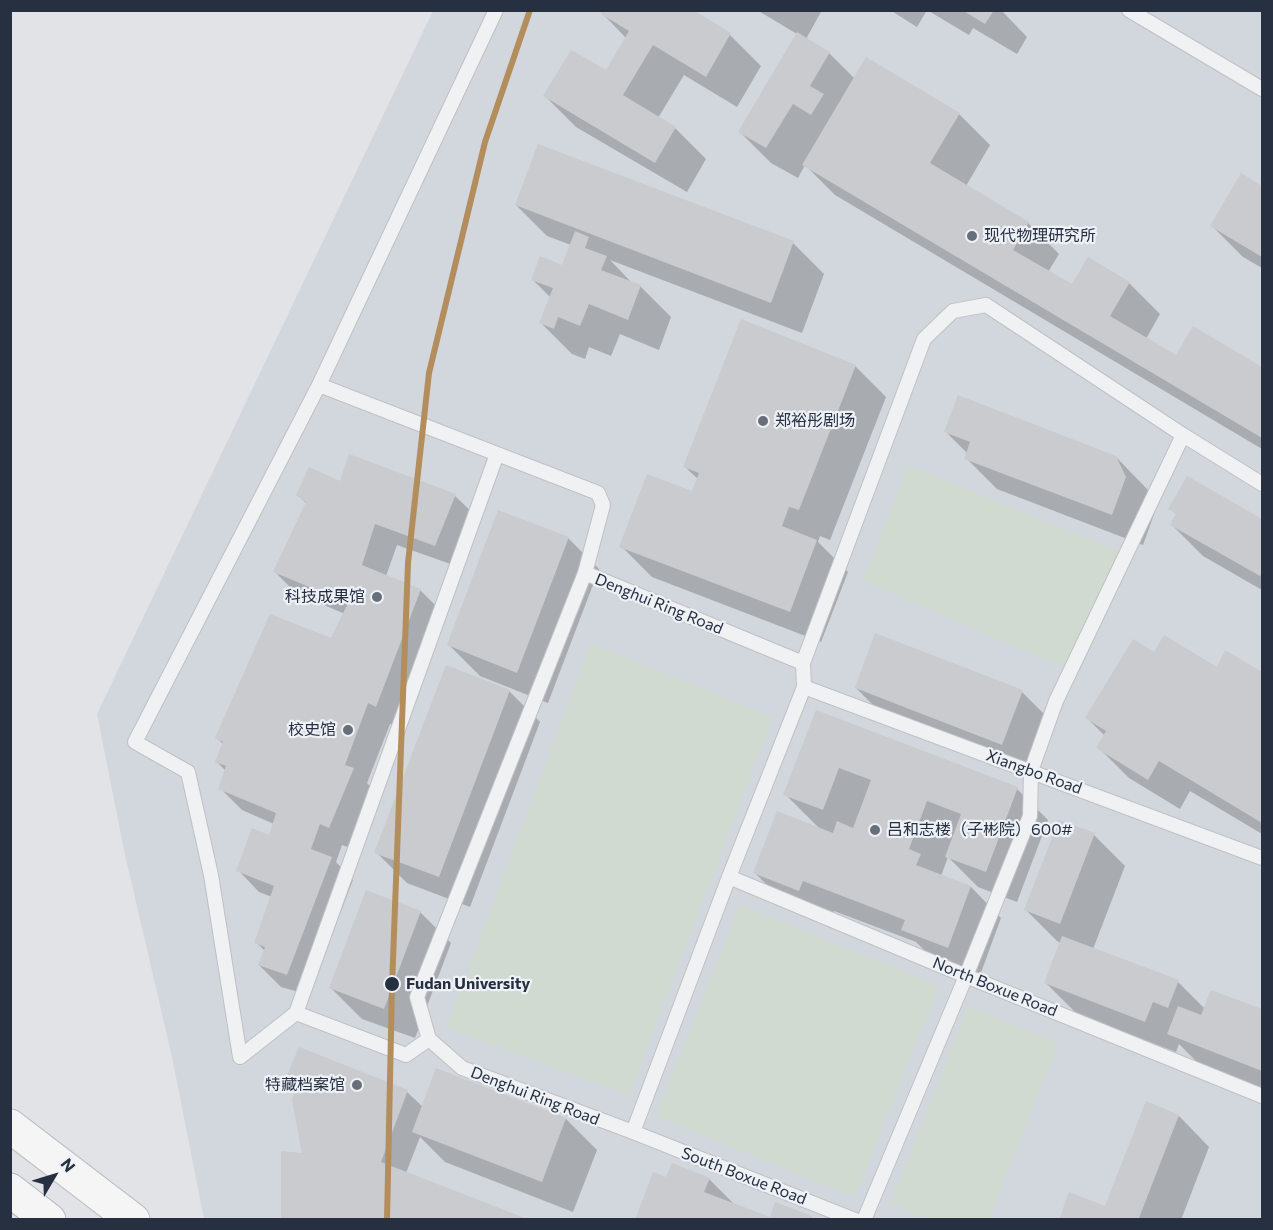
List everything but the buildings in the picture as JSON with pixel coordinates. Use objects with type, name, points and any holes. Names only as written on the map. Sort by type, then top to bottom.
[{"type":"main road","points":[[10,1126],[134,1220]]},
{"type":"main road","points":[[10,1190],[49,1220]]},
{"type":"lane","points":[[496,10],[319,385],[135,742],[188,772],[211,875],[240,1057],[296,1013],[497,454]]},
{"type":"lane","points":[[1129,10],[1263,89]]},
{"type":"lane","points":[[633,1132],[729,877],[804,687],[803,663],[924,339],[953,311],[986,305],[1183,435],[1263,484]]},
{"type":"lane","points":[[319,385],[598,493],[603,505],[585,573]]},
{"type":"lane","points":[[864,1220],[1030,816],[1031,771],[1056,701],[1183,435]]},
{"type":"lane","name":"Denghui Ring Road","points":[[633,1132],[462,1068],[429,1039],[417,997],[585,573],[803,663]]},
{"type":"lane","name":"Xiangbo Road","points":[[804,687],[1263,858]]},
{"type":"lane","name":"North Boxue Road","points":[[729,877],[1263,1096]]},
{"type":"lane","points":[[296,1013],[406,1055],[429,1039]]},
{"type":"lane","name":"South Boxue Road","points":[[633,1132],[855,1220]]},
{"type":"shaded area","name":"Fudan University","points":[[433,11],[1262,11],[1262,1219],[204,1219],[172,1057],[124,850],[97,714]]},
{"type":"shaded area","points":[[908,465],[1118,551],[1066,664],[1056,665],[863,580]]},
{"type":"shaded area","points":[[591,643],[773,717],[629,1095],[446,1028]]},
{"type":"shaded area","points":[[740,905],[939,986],[855,1197],[656,1116]]},
{"type":"shaded area","points":[[968,1007],[1058,1043],[989,1219],[929,1219],[891,1204]]},
{"type":"transit line","points":[[387,1220],[392,986],[408,563],[429,373],[485,142],[530,10]]},
{"type":"place","name":"现代物理研究所","points":[[972,236]]},
{"type":"place","name":"郑裕彤剧场‌","points":[[763,421]]},
{"type":"place","name":"科技成果馆","points":[[377,597]]},
{"type":"place","name":"校史馆","points":[[348,730]]},
{"type":"place","name":"吕和志楼（子彬院）600#","points":[[875,830]]},
{"type":"place","name":"Fudan University","points":[[392,984]]},
{"type":"place","name":"特藏档案馆","points":[[357,1085]]}]
